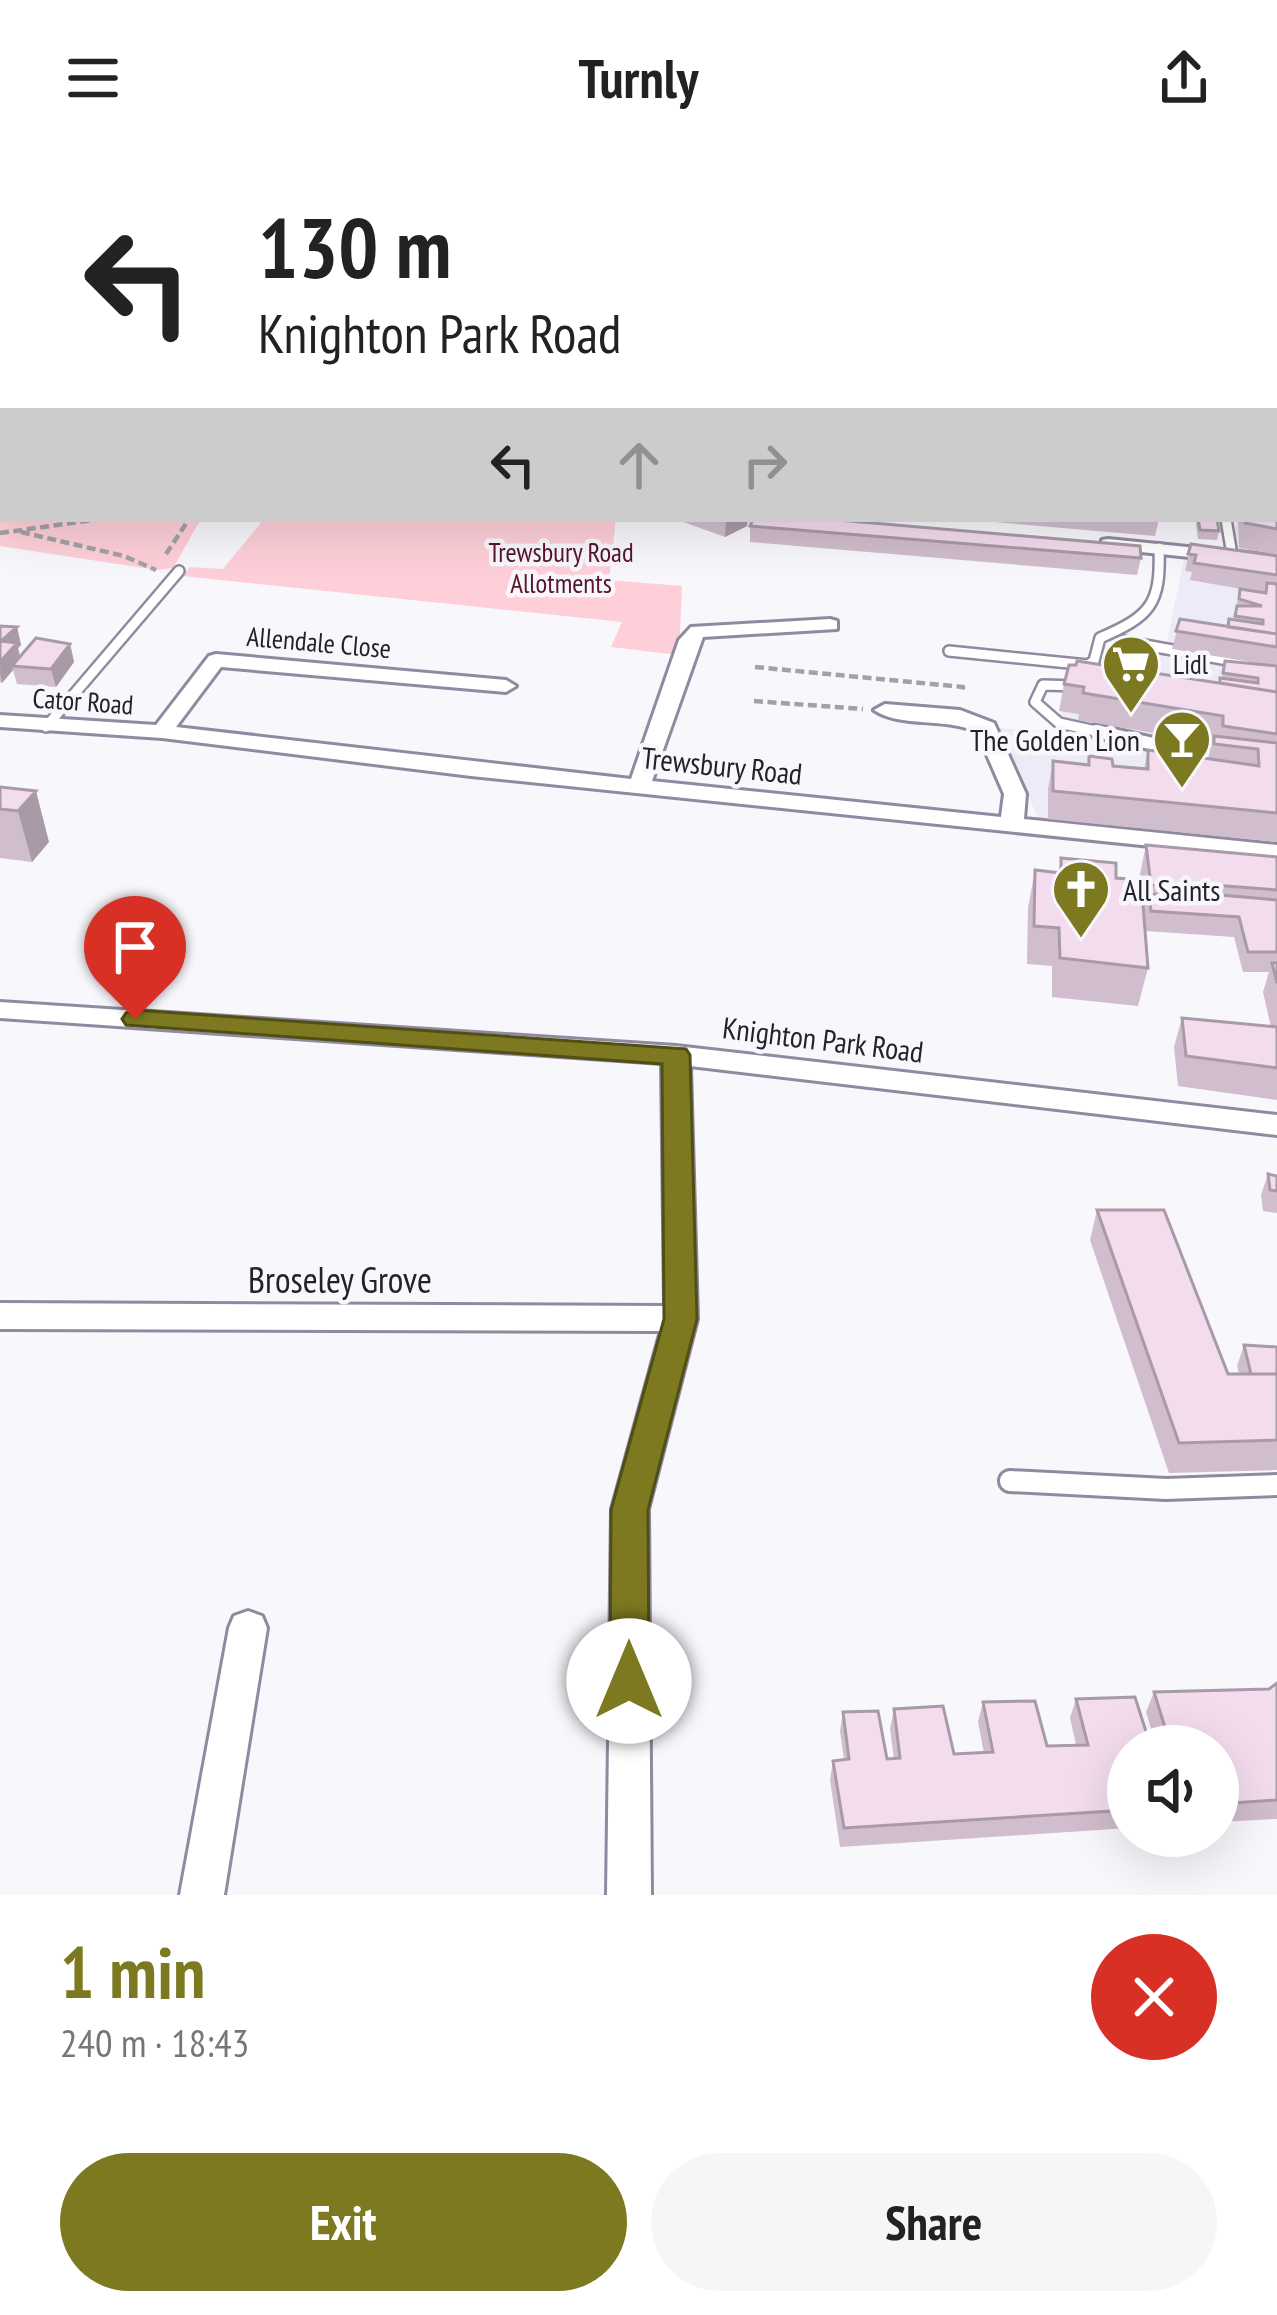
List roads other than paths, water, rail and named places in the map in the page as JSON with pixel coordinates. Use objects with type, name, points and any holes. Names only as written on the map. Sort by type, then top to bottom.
[{"type":"street","points":[[1089,542],[1277,561]]},
{"type":"street","points":[[639,787],[689,640],[698,631],[830,625]]},
{"type":"street","name":"Allendale Close","points":[[162,732],[216,660],[506,686]]},
{"type":"street","points":[[885,710],[960,716],[986,728],[1015,794],[1012,826]]},
{"type":"street","name":"Cator Road","points":[[0,721],[162,732]]},
{"type":"street","name":"Trewsbury Road","points":[[162,732],[639,787],[1277,852]]},
{"type":"street","name":"Knighton Park Road","points":[[0,1010],[676,1055],[1277,1124]]},
{"type":"street","points":[[629,1895],[630,1510],[681,1319],[676,1055]]},
{"type":"street","name":"Broseley Grove","points":[[0,1316],[681,1319]]},
{"type":"street","points":[[202,1895],[248,1628]]},
{"type":"lane","points":[[1226,522],[1232,555]]},
{"type":"lane","points":[[949,651],[1088,665],[1094,661],[1100,638],[1144,619],[1161,594],[1159,548]]},
{"type":"lane","points":[[46,727],[178,571],[157,570]]},
{"type":"lane","points":[[1123,641],[1277,669]]},
{"type":"lane","points":[[1103,689],[1043,685],[1035,701],[1041,712],[1059,722],[1236,762]]},
{"type":"lane","points":[[1010,1481],[1166,1489],[1277,1485]]},
{"type":"place","name":"Lidl","points":[[1131,715]]},
{"type":"place","name":"The Golden Lion","points":[[1182,790]]},
{"type":"place","name":"All Saints","points":[[1081,940]]},
{"type":"park label","name":"Trewsbury Road Allotments","points":[[561,568]]}]
